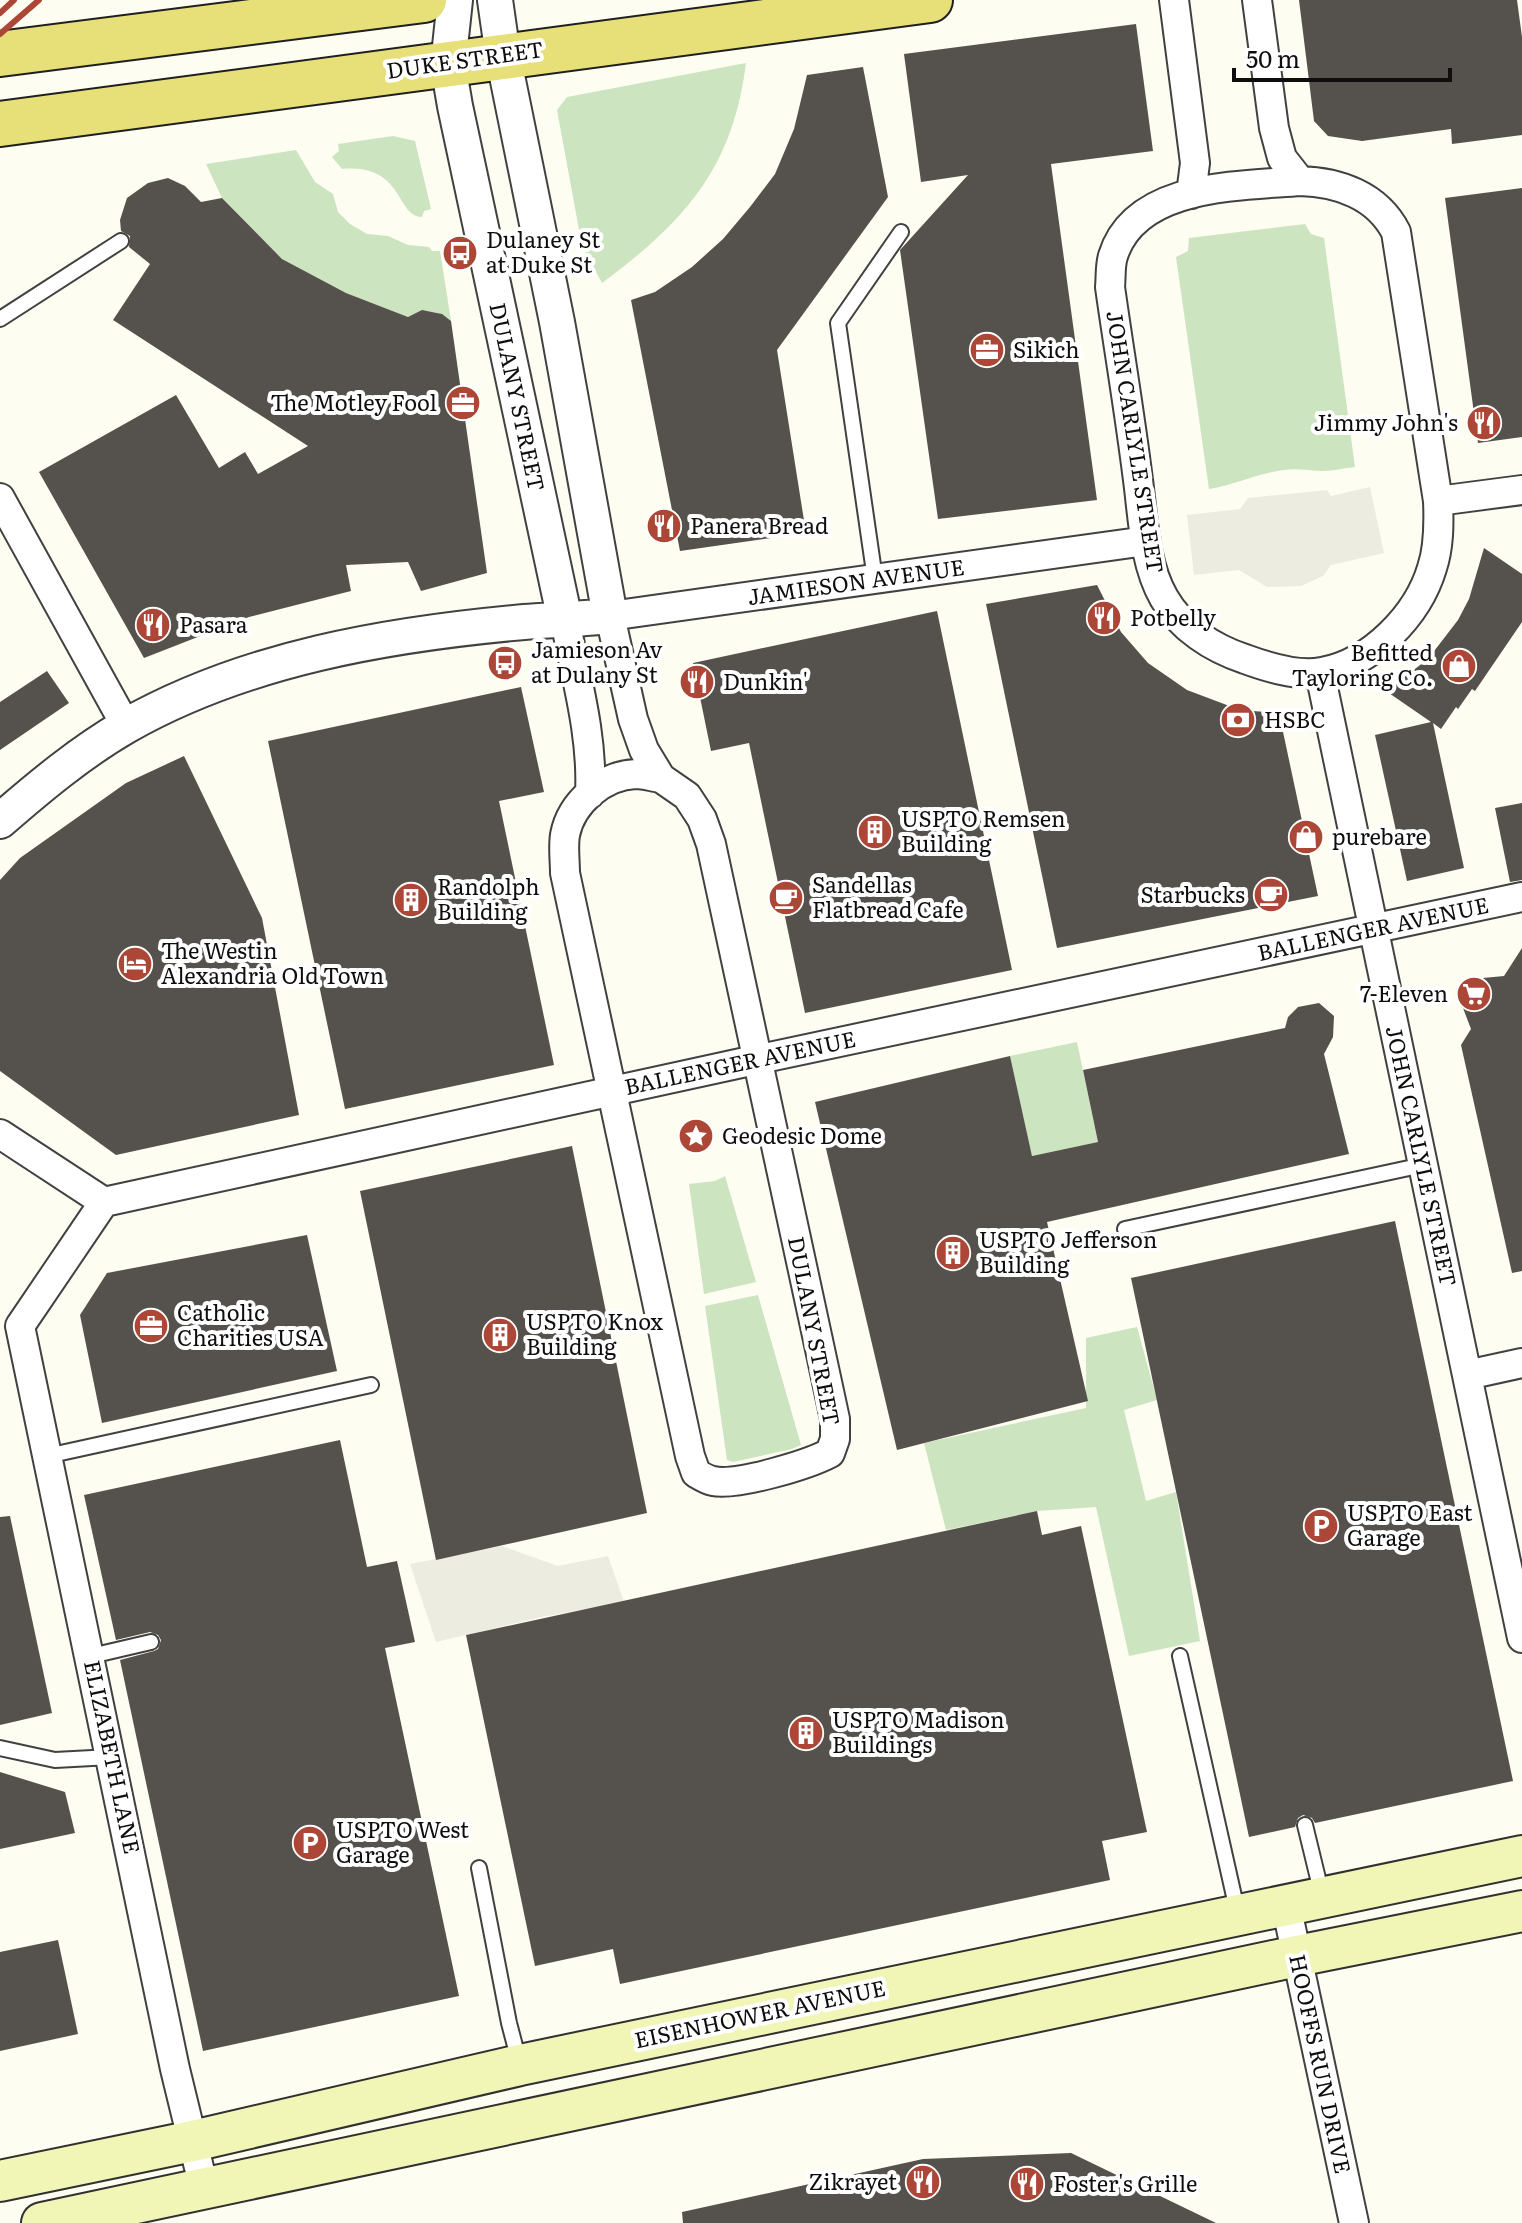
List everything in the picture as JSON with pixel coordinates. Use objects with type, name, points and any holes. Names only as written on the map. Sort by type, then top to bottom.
[{"type":"main road","points":[[0,54],[424,0]]},
{"type":"main road","name":"DUKE STREET","points":[[0,124],[930,0]]},
{"type":"main road","name":"EISENHOWER AVENUE","points":[[0,2181],[193,2141],[520,2065],[1522,1856]]},
{"type":"main road","points":[[42,2223],[1522,1911]]},
{"type":"street","name":"DULANY STREET","points":[[455,0],[448,65],[565,620],[588,739],[590,794]]},
{"type":"street","name":"DULANY STREET","points":[[495,0],[503,56],[557,322],[610,616],[633,719],[644,750],[661,778],[687,796],[702,819],[711,844],[755,1060],[835,1419],[835,1439],[830,1453],[809,1464],[730,1481],[711,1481],[696,1473],[690,1456],[565,873],[565,835],[578,807],[590,794],[619,776],[638,774],[661,778]]},
{"type":"street","points":[[1174,0],[1195,163],[1191,194]]},
{"type":"street","points":[[1257,0],[1274,128],[1282,158],[1300,181]]},
{"type":"street","name":"JOHN CARLYLE STREET","points":[[1300,181],[1324,182],[1370,201],[1390,220],[1396,232],[1438,501],[1437,546],[1432,568],[1415,605],[1379,644],[1349,662],[1320,673],[1280,669],[1252,662],[1209,643],[1178,617],[1164,599],[1146,541],[1110,287],[1113,257],[1118,244],[1138,218],[1166,200],[1191,194],[1300,181]]},
{"type":"street","points":[[1438,501],[1522,490]]},
{"type":"street","points":[[3,511],[126,726]]},
{"type":"street","name":"JAMIESON AVENUE","points":[[0,821],[35,791],[126,726],[231,680],[324,651],[473,629],[610,616],[1146,541]]},
{"type":"street","name":"JOHN CARLYLE STREET","points":[[1320,673],[1522,1638]]},
{"type":"street","name":"BALLENGER AVENUE","points":[[104,1202],[1522,897]]},
{"type":"street","points":[[0,1134],[104,1202],[10,1318]]},
{"type":"street","name":"ELIZABETH LANE","points":[[10,1318],[47,1456],[175,2069],[204,2188]]},
{"type":"street","points":[[1467,1375],[1522,1363]]},
{"type":"street","name":"HOOFFS RUN DRIVE","points":[[1304,1901],[1297,1956],[1354,2223]]},
{"type":"lane","points":[[875,579],[838,323],[901,232]]},
{"type":"lane","points":[[0,319],[121,241]]},
{"type":"lane","points":[[1125,1229],[1423,1165]]},
{"type":"lane","points":[[47,1456],[371,1385]]},
{"type":"lane","points":[[91,1656],[151,1642]]},
{"type":"lane","points":[[1180,1656],[1238,1914]]},
{"type":"lane","points":[[0,1748],[55,1760],[111,1757]]},
{"type":"lane","points":[[1304,1901],[1305,1825]]},
{"type":"lane","points":[[479,1868],[520,2065]]},
{"type":"green space","points":[[746,63],[730,134],[700,190],[657,238],[602,283],[582,246],[557,110],[567,97]]},
{"type":"green space","points":[[393,136],[415,141],[431,209],[424,211],[422,217],[407,209],[396,191],[377,174],[362,169],[342,169],[332,157],[339,151],[338,144]]},
{"type":"green space","points":[[296,150],[315,182],[333,194],[338,212],[350,224],[367,234],[388,236],[408,245],[440,251],[451,321],[430,312],[408,317],[346,293],[282,259],[222,198],[206,164]]},
{"type":"green space","points":[[1305,224],[1311,234],[1324,238],[1355,467],[1327,471],[1284,470],[1209,489],[1176,257],[1188,251],[1189,238]]},
{"type":"green space","points":[[1077,1042],[1098,1142],[1032,1156],[1010,1056]]},
{"type":"green space","points":[[725,1176],[756,1282],[704,1294],[689,1184],[715,1181]]},
{"type":"green space","points":[[758,1295],[801,1445],[733,1462],[727,1460],[705,1306]]},
{"type":"green space","points":[[1137,1327],[1157,1400],[1124,1410],[1146,1501],[1176,1492],[1200,1641],[1129,1656],[1096,1507],[1037,1511],[946,1530],[924,1443],[1086,1408],[1086,1338]]},
{"type":"shaded area","points":[[1370,487],[1384,553],[1331,565],[1323,576],[1301,586],[1267,587],[1239,570],[1194,575],[1187,515],[1240,509],[1248,498],[1327,490],[1331,496]]},
{"type":"shaded area","points":[[502,1546],[558,1566],[608,1556],[624,1602],[436,1642],[410,1564]]},
{"type":"building","points":[[1299,0],[1517,0],[1522,37],[1522,135],[1452,144],[1451,129],[1362,141],[1328,136],[1314,121]]},
{"type":"building","points":[[1136,24],[1153,151],[1051,164],[1097,500],[938,519],[900,250],[968,175],[921,182],[904,54]]},
{"type":"building","points":[[863,67],[888,197],[777,350],[806,533],[680,551],[631,300],[655,292],[692,267],[723,239],[750,207],[775,174],[794,129],[807,75]]},
{"type":"building","points":[[168,178],[185,186],[201,202],[222,198],[282,259],[346,293],[408,317],[422,310],[442,314],[451,321],[487,573],[421,591],[408,562],[346,565],[351,591],[249,617],[144,658],[39,472],[176,395],[219,468],[245,452],[258,474],[308,446],[113,320],[150,264],[129,247],[130,236],[121,231],[120,220],[127,198],[148,183]]},
{"type":"building","points":[[1522,188],[1522,437],[1478,443],[1445,198]]},
{"type":"building","points":[[1484,548],[1522,574],[1522,622],[1475,691],[1472,689],[1441,729],[1433,723],[1464,868],[1407,881],[1375,735],[1431,722],[1386,691],[1428,659],[1458,620],[1469,599]]},
{"type":"building","points":[[1097,585],[1121,632],[1148,663],[1187,690],[1240,710],[1279,713],[1318,896],[1057,948],[986,604]]},
{"type":"building","name":"USPTO Remsen Building","points":[[937,611],[1012,970],[805,1013],[749,743],[711,751],[693,663]]},
{"type":"building","points":[[47,671],[69,703],[0,750],[0,702]]},
{"type":"building","name":"Randolph Building","points":[[521,687],[544,792],[499,801],[554,1065],[345,1109],[268,741]]},
{"type":"building","name":"The Westin Alexandria Old Town","points":[[184,756],[262,918],[299,1115],[116,1155],[0,1071],[0,880],[20,858],[126,783]]},
{"type":"building","points":[[1522,803],[1522,880],[1510,882],[1495,808]]},
{"type":"building","points":[[1522,948],[1522,1271],[1512,1273],[1461,1045],[1471,1029],[1463,1008],[1468,990],[1483,978],[1504,976]]},
{"type":"building","name":"USPTO Jefferson Building","points":[[1319,1003],[1334,1016],[1333,1037],[1324,1054],[1349,1154],[1047,1222],[1088,1401],[897,1450],[815,1102],[1010,1056],[1032,1156],[1098,1142],[1083,1070],[1285,1028],[1288,1017],[1298,1007]]},
{"type":"building","name":"USPTO Knox Building","points":[[572,1146],[647,1513],[436,1560],[360,1191]]},
{"type":"building","name":"USPTO East Garage","points":[[1395,1221],[1513,1781],[1315,1823],[1312,1818],[1303,1815],[1298,1818],[1295,1827],[1249,1837],[1131,1278]]},
{"type":"building","points":[[307,1235],[337,1371],[102,1423],[80,1315],[107,1273]]},
{"type":"building","name":"USPTO West Garage","points":[[340,1440],[367,1567],[397,1561],[415,1642],[385,1648],[459,1996],[203,2051],[120,1660],[154,1651],[161,1640],[150,1632],[116,1640],[84,1495]]},
{"type":"building","name":"USPTO Madison Buildings","points":[[1037,1511],[1042,1535],[1081,1526],[1147,1832],[1102,1841],[1110,1880],[620,1984],[613,1949],[535,1966],[466,1635]]},
{"type":"building","points":[[10,1516],[52,1713],[0,1725],[0,1517]]},
{"type":"building","points":[[0,1772],[65,1792],[75,1833],[0,1849]]},
{"type":"building","points":[[58,1940],[78,2034],[0,2051],[0,1952]]},
{"type":"building","points":[[1071,2153],[1216,2223],[683,2223],[682,2212],[923,2159]]},
{"type":"railway","points":[[0,13],[14,0]]},
{"type":"railway","points":[[0,34],[39,0]]},
{"type":"place","name":"Dulaney St at Duke St","points":[[460,253]]},
{"type":"place","name":"Sikich","points":[[987,350]]},
{"type":"place","name":"The Motley Fool","points":[[463,403]]},
{"type":"place","name":"Jimmy John's","points":[[1484,423]]},
{"type":"place","name":"Panera Bread","points":[[664,526]]},
{"type":"place","name":"Potbelly","points":[[1104,618]]},
{"type":"place","name":"Pasara","points":[[153,625]]},
{"type":"place","name":"Jamieson Av at Dulany St","points":[[505,663]]},
{"type":"place","name":"Befitted Tayloring Co.","points":[[1459,666]]},
{"type":"place","name":"Dunkin'","points":[[697,682]]},
{"type":"place","name":"HSBC","points":[[1238,720]]},
{"type":"place","name":"USPTO Remsen Building","points":[[875,832]]},
{"type":"place","name":"purebare","points":[[1306,837]]},
{"type":"place","name":"Starbucks","points":[[1271,895]]},
{"type":"place","name":"Sandellas Flatbread Cafe","points":[[786,898]]},
{"type":"place","name":"Randolph Building","points":[[411,900]]},
{"type":"place","name":"The Westin Alexandria Old Town","points":[[135,964]]},
{"type":"place","name":"7-Eleven","points":[[1474,994]]},
{"type":"place","name":"Geodesic Dome","points":[[696,1136]]},
{"type":"place","name":"USPTO Jefferson Building","points":[[953,1253]]},
{"type":"place","name":"Catholic Charities USA","points":[[151,1326]]},
{"type":"place","name":"USPTO Knox Building","points":[[500,1335]]},
{"type":"place","name":"USPTO East Garage","points":[[1321,1526]]},
{"type":"place","name":"USPTO Madison Buildings","points":[[806,1733]]},
{"type":"place","name":"USPTO West Garage","points":[[310,1843]]},
{"type":"place","name":"Zikrayet","points":[[923,2182]]},
{"type":"place","name":"Foster's Grille","points":[[1027,2184]]}]
